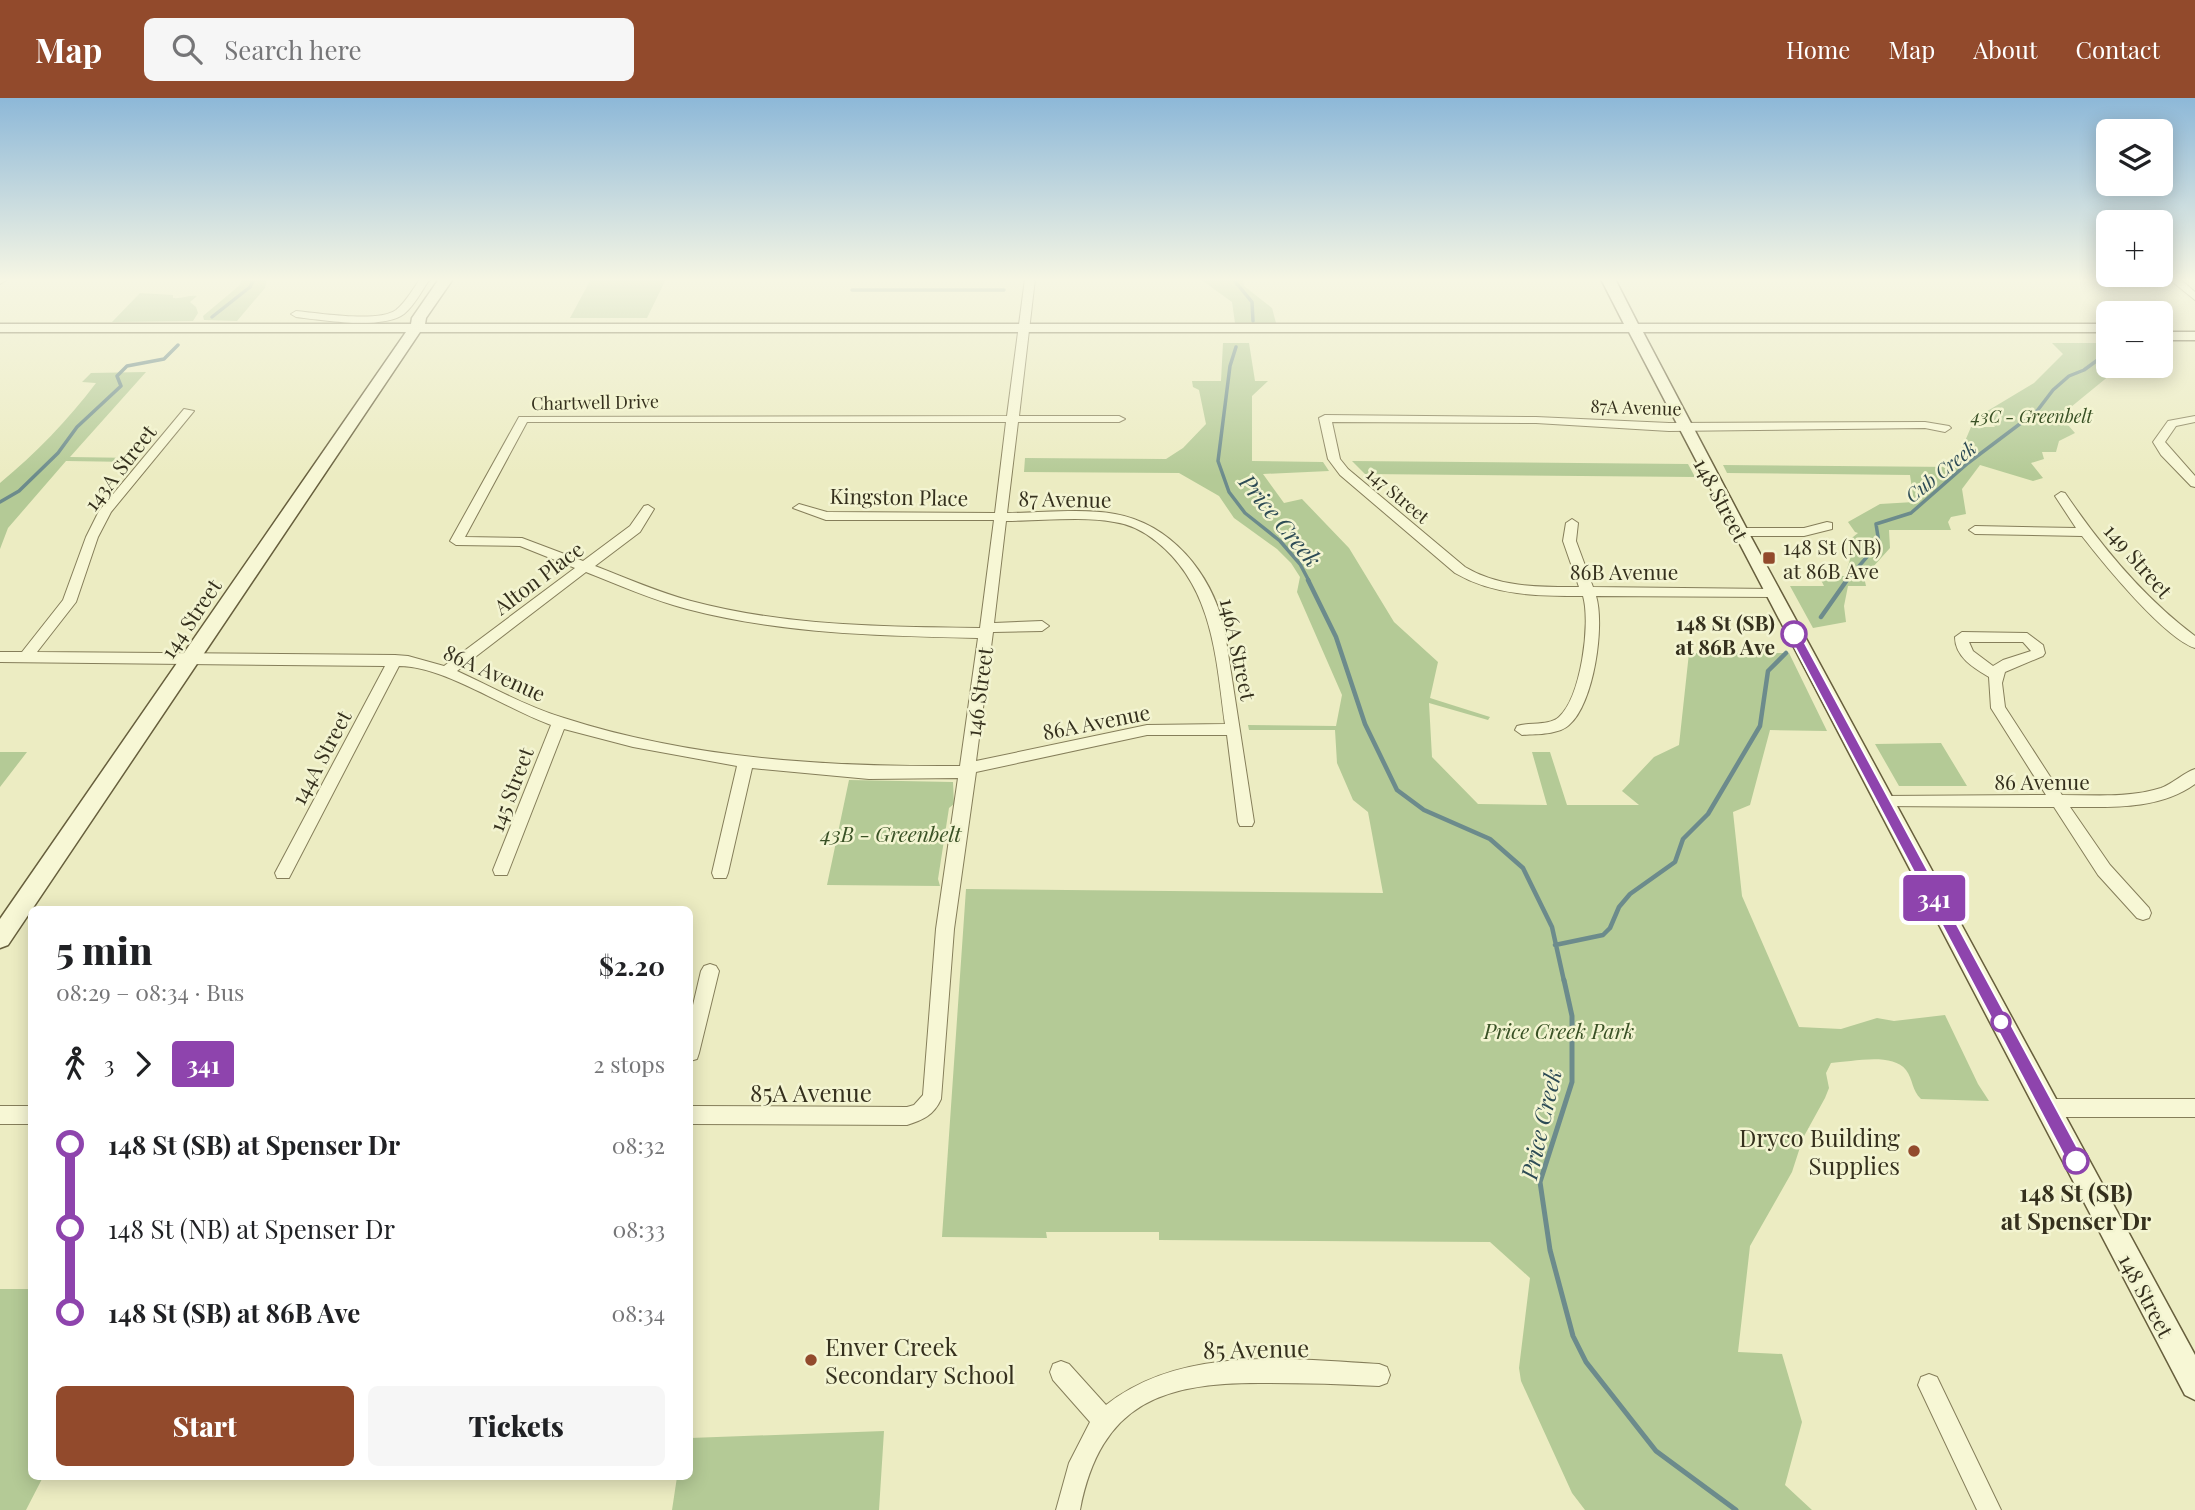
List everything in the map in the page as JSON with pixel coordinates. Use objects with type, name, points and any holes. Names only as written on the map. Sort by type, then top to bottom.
[{"type":"main road","name":"144 Street","points":[[0,938],[404,345]]},
{"type":"main road","name":"148 Street","points":[[1643,345],[2195,1385]]},
{"type":"street","name":"146 Street","points":[[930,1104],[935,1090],[945,929],[1022,345]]},
{"type":"street","name":"143A Street","points":[[24,658],[69,602],[92,537],[106,511],[188,411]]},
{"type":"street","points":[[1013,417],[1119,419]]},
{"type":"street","name":"Chartwell Drive","points":[[986,631],[856,631],[752,619],[688,606],[523,542],[456,541],[523,419],[1013,417]]},
{"type":"street","name":"87A Avenue","points":[[1325,418],[1536,420],[1684,426],[1924,425],[1945,428]]},
{"type":"street","name":"147 Street","points":[[1325,418],[1334,458],[1344,472],[1460,570],[1477,580]]},
{"type":"street","points":[[2195,419],[2172,423],[2159,442],[2195,483]]},
{"type":"street","name":"149 Street","points":[[2061,496],[2087,532],[2149,604],[2195,643]]},
{"type":"street","name":"Kingston Place","points":[[799,508],[826,516],[1001,516]]},
{"type":"street","name":"Alton Place","points":[[446,672],[635,529],[648,509]]},
{"type":"street","name":"87 Avenue","points":[[1001,516],[1102,516],[1129,520]]},
{"type":"street","name":"146A Street","points":[[1129,520],[1156,534],[1183,561],[1203,588],[1216,625],[1234,729],[1246,822]]},
{"type":"street","points":[[1522,730],[1558,725],[1572,712],[1584,680],[1594,612],[1568,540],[1572,523]]},
{"type":"street","points":[[1740,532],[1804,532],[1827,526]]},
{"type":"street","points":[[1975,530],[2087,532]]},
{"type":"street","points":[[1466,590],[1477,580]]},
{"type":"street","name":"86B Avenue","points":[[1477,580],[1519,590],[1772,593]]},
{"type":"street","points":[[986,631],[1042,626]]},
{"type":"street","points":[[1997,675],[1971,657],[1962,645],[1962,637],[2019,637],[2034,642],[2038,653],[2011,661],[1999,669],[1998,708],[2104,870],[2143,912]]},
{"type":"street","name":"86A Avenue","points":[[0,657],[394,660],[421,664],[446,672],[491,695],[559,723],[675,751],[746,762],[855,772],[968,770],[1147,730],[1234,729]]},
{"type":"street","name":"144A Street","points":[[283,873],[394,660]]},
{"type":"street","name":"145 Street","points":[[501,870],[559,723]]},
{"type":"street","points":[[720,873],[746,762]]},
{"type":"street","name":"86 Avenue","points":[[1883,802],[2141,799],[2194,778]]},
{"type":"street","points":[[693,1041],[710,971]]},
{"type":"street","name":"85A Avenue","points":[[693,1115],[891,1117],[915,1115],[930,1104]]},
{"type":"street","points":[[2047,1108],[2195,1108]]},
{"type":"street","points":[[0,1115],[28,1115]]},
{"type":"street","points":[[1061,1372],[1105,1421],[1084,1459],[1073,1487],[1068,1510]]},
{"type":"street","name":"85 Avenue","points":[[1105,1421],[1139,1397],[1188,1376],[1227,1372],[1378,1375]]},
{"type":"street","points":[[1929,1385],[1975,1486],[1989,1510]]},
{"type":"green space","name":"Price Creek Park","points":[[1223,345],[1249,345],[1255,381],[1268,381],[1252,396],[1252,461],[1323,462],[1329,471],[1263,474],[1284,503],[1302,499],[1349,548],[1394,622],[1438,662],[1430,698],[1490,717],[1488,720],[1429,703],[1432,757],[1478,804],[1547,805],[1532,752],[1550,752],[1567,805],[1639,805],[1622,791],[1654,757],[1679,745],[1689,653],[1789,653],[1827,731],[1770,730],[1750,805],[1733,812],[1742,896],[1799,1027],[1841,1029],[1877,1018],[1894,1021],[1945,1015],[1989,1101],[1921,1099],[1906,1070],[1891,1061],[1871,1059],[1831,1063],[1826,1073],[1829,1088],[1825,1098],[1803,1138],[1792,1172],[1750,1246],[1738,1352],[1782,1354],[1802,1422],[1785,1485],[1812,1510],[1585,1510],[1572,1493],[1521,1381],[1519,1368],[1530,1278],[1490,1242],[1159,1240],[1159,1232],[1046,1232],[1047,1238],[942,1237],[966,889],[1383,893],[1368,812],[1353,800],[1337,763],[1335,730],[1249,730],[1248,725],[1336,726],[1342,695],[1297,592],[1300,577],[1291,563],[1277,549],[1234,518],[1219,496],[1179,473],[1024,472],[1025,458],[1166,459],[1183,448],[1206,424],[1199,390],[1193,387],[1192,381],[1221,381]]},
{"type":"green space","name":"43C - Greenbelt","points":[[2054,345],[2096,345],[2096,378],[2106,378],[2060,416],[2075,433],[2059,441],[2056,452],[2042,452],[2044,459],[2031,463],[2043,478],[2033,481],[1980,465],[1962,489],[1966,514],[1951,517],[1948,522],[1951,530],[1889,530],[1890,548],[1864,577],[1866,586],[1848,586],[1844,606],[1846,622],[1813,628],[1790,586],[1824,586],[1819,576],[1845,576],[1854,546],[1848,541],[1858,533],[1848,522],[1880,504],[1914,502],[1910,475],[1727,473],[1723,465],[1954,467],[1971,427],[1995,427],[1984,413],[2034,383],[2063,354]]},
{"type":"green space","points":[[146,372],[70,457],[137,458],[134,462],[66,461],[8,528],[0,549],[0,483],[51,436],[96,383],[82,382],[91,373]]},
{"type":"green space","points":[[1352,461],[1688,464],[1695,477],[1365,474]]},
{"type":"green space","points":[[1941,743],[1967,786],[1899,786],[1875,744]]},
{"type":"green space","points":[[0,752],[27,752],[0,787]]},
{"type":"green space","name":"43B - Greenbelt","points":[[849,780],[953,782],[954,804],[949,808],[938,879],[940,886],[827,885]]},
{"type":"green space","points":[[0,1289],[28,1289],[28,1480],[41,1480],[26,1510],[0,1510]]},
{"type":"green space","points":[[884,1431],[879,1510],[672,1510],[677,1480],[693,1480],[693,1438]]},
{"type":"waterway","points":[[0,502],[19,491],[58,453],[77,427],[121,386],[117,376],[127,366],[164,359],[178,345]]},
{"type":"waterway","name":"Price Creek","points":[[1236,347],[1230,366],[1218,461],[1229,492],[1245,513],[1280,541],[1300,564],[1309,581]]},
{"type":"waterway","name":"Cub Creek","points":[[1846,581],[1879,543],[1876,524],[1911,513],[1968,463],[2037,411],[2053,390],[2069,376],[2096,361]]},
{"type":"waterway","name":"Price Creek","points":[[1308,580],[1336,637],[1365,724],[1397,790],[1424,810],[1490,839],[1523,868],[1552,927],[1556,945]]},
{"type":"waterway","name":"Cub Creek","points":[[1821,617],[1847,580]]},
{"type":"waterway","name":"Cub Creek","points":[[1556,945],[1603,935],[1630,894],[1675,862],[1683,839],[1708,814],[1760,726],[1768,671],[1786,653]]},
{"type":"waterway","name":"Price Creek","points":[[1556,945],[1564,981]]},
{"type":"waterway","name":"Price Creek","points":[[1564,980],[1572,1016],[1572,1082],[1540,1182],[1550,1250],[1573,1336],[1586,1362],[1656,1451],[1736,1510]]},
{"type":"bus line","name":"341","points":[[1794,634],[2076,1161]]},
{"type":"place","name":"148 St (NB) at 86B Ave","points":[[1769,558]]},
{"type":"place","name":"148 St (SB) at 86B Ave","points":[[1794,634]]},
{"type":"place","name":"Dryco Building Supplies","points":[[1914,1151]]},
{"type":"place","name":"148 St (SB) at Spenser Dr","points":[[2076,1161]]},
{"type":"place","name":"Enver Creek Secondary School","points":[[811,1360]]}]
